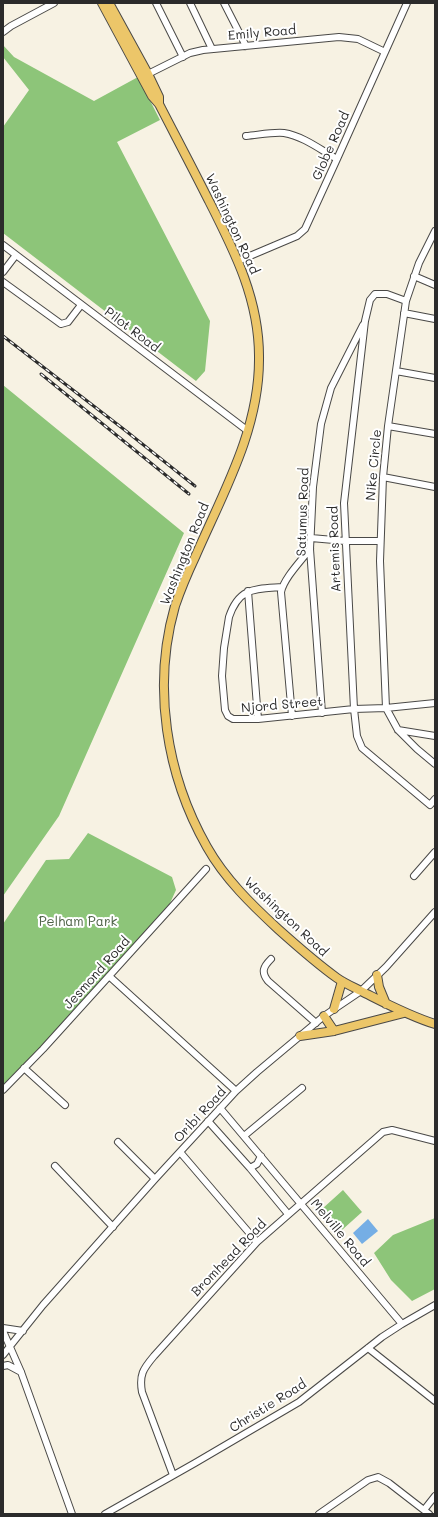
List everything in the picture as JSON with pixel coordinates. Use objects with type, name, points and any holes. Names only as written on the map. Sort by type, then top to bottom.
[{"type":"main road","name":"Washington Road","points":[[102,3],[145,75]]},
{"type":"main road","name":"Washington Road","points":[[109,3],[145,75],[152,96],[159,104],[238,261],[254,307],[258,337],[258,385],[248,431],[233,470],[182,588],[172,618],[168,637],[164,683],[164,717],[177,778],[188,807],[208,848],[219,865],[237,888],[272,924],[310,958],[342,981],[404,1013],[435,1024]]},
{"type":"main road","points":[[378,975],[379,990],[386,1004]]},
{"type":"main road","points":[[334,1008],[342,981]]},
{"type":"main road","points":[[300,1036],[334,1030],[404,1013]]},
{"type":"main road","points":[[324,1016],[334,1030]]},
{"type":"street","points":[[3,32],[11,26],[54,3]]},
{"type":"street","points":[[156,3],[183,57]]},
{"type":"street","points":[[190,3],[212,49]]},
{"type":"street","points":[[224,3],[246,46]]},
{"type":"street","name":"Globe Road","points":[[238,261],[297,236],[302,232],[337,159],[407,3]]},
{"type":"street","name":"Emily Road","points":[[145,75],[194,52],[212,49],[349,37],[365,41],[385,52]]},
{"type":"street","points":[[246,136],[282,133],[292,135],[337,159]]},
{"type":"street","name":"Nike Circle","points":[[386,708],[380,541],[383,477],[388,426],[406,300],[414,276],[435,231]]},
{"type":"street","name":"Pilot Road","points":[[3,245],[248,431]]},
{"type":"street","points":[[3,272],[16,255]]},
{"type":"street","points":[[414,276],[435,285]]},
{"type":"street","points":[[3,282],[61,324],[68,322],[82,305]]},
{"type":"street","name":"Artemis Road","points":[[406,300],[387,294],[375,294],[370,300],[365,322],[344,503],[354,709],[357,736],[362,748],[430,805],[435,799]]},
{"type":"street","points":[[404,313],[435,319]]},
{"type":"street","name":"Satumus Road","points":[[322,713],[310,549],[313,487],[321,424],[331,388],[365,322]]},
{"type":"street","points":[[396,371],[435,378]]},
{"type":"street","points":[[388,426],[435,434]]},
{"type":"street","points":[[383,477],[435,487]]},
{"type":"street","points":[[311,538],[345,541],[380,541]]},
{"type":"street","points":[[292,716],[281,599],[282,587],[310,549]]},
{"type":"street","points":[[258,719],[248,591],[282,587]]},
{"type":"street","name":"Njord Street","points":[[248,591],[235,604],[229,618],[222,662],[225,710],[228,716],[233,719],[258,719],[354,709],[386,708],[435,703]]},
{"type":"street","points":[[386,708],[391,720],[398,730],[435,764]]},
{"type":"street","points":[[398,730],[435,736]]},
{"type":"street","points":[[414,876],[435,852]]},
{"type":"street","name":"Jesmond Road","points":[[3,1090],[206,869]]},
{"type":"street","name":"Oribi Road","points":[[3,1355],[43,1305],[155,1179],[236,1091],[334,1008],[361,991],[378,975],[435,912]]},
{"type":"street","points":[[271,959],[265,965],[263,970],[268,981],[316,1023]]},
{"type":"street","points":[[109,976],[236,1091]]},
{"type":"street","points":[[24,1068],[65,1105]]},
{"type":"street","points":[[244,1136],[302,1088]]},
{"type":"street","name":"Melville Road","points":[[220,1108],[402,1324]]},
{"type":"street","points":[[208,1121],[288,1214]]},
{"type":"street","name":"Bromhead Road","points":[[173,1475],[142,1392],[140,1377],[147,1364],[257,1242],[383,1132],[392,1130],[435,1141]]},
{"type":"street","points":[[118,1142],[155,1179]]},
{"type":"street","points":[[180,1152],[257,1242]]},
{"type":"street","points":[[250,1168],[257,1164],[261,1156]]},
{"type":"street","points":[[55,1166],[113,1227]]},
{"type":"street","name":"Christie Road","points":[[105,1514],[299,1402],[368,1348],[402,1324],[435,1305]]},
{"type":"street","points":[[3,1328],[23,1331]]},
{"type":"street","points":[[3,1331],[21,1372],[72,1514]]},
{"type":"street","points":[[368,1348],[435,1401]]},
{"type":"street","points":[[3,1366],[8,1365],[21,1372]]},
{"type":"street","points":[[319,1514],[368,1480],[378,1477],[389,1483],[427,1512],[435,1496]]},
{"type":"green space","points":[[3,45],[14,57],[94,101],[138,77],[160,120],[117,142],[210,321],[205,371],[196,381],[3,233],[3,127],[29,90],[3,57]]},
{"type":"green space","points":[[3,385],[184,533],[59,816],[3,896]]},
{"type":"green space","name":"Pelham Park","points":[[88,833],[172,877],[176,890],[161,923],[3,1095],[3,924],[46,860],[69,859]]},
{"type":"green space","points":[[343,1190],[362,1212],[342,1230],[322,1209]]},
{"type":"green space","points":[[435,1218],[435,1289],[412,1301],[391,1280],[374,1253],[393,1235]]},
{"type":"water","points":[[368,1219],[378,1231],[362,1244],[353,1233]]},
{"type":"railway","points":[[3,336],[195,486]]},
{"type":"railway","points":[[41,374],[189,494]]}]
